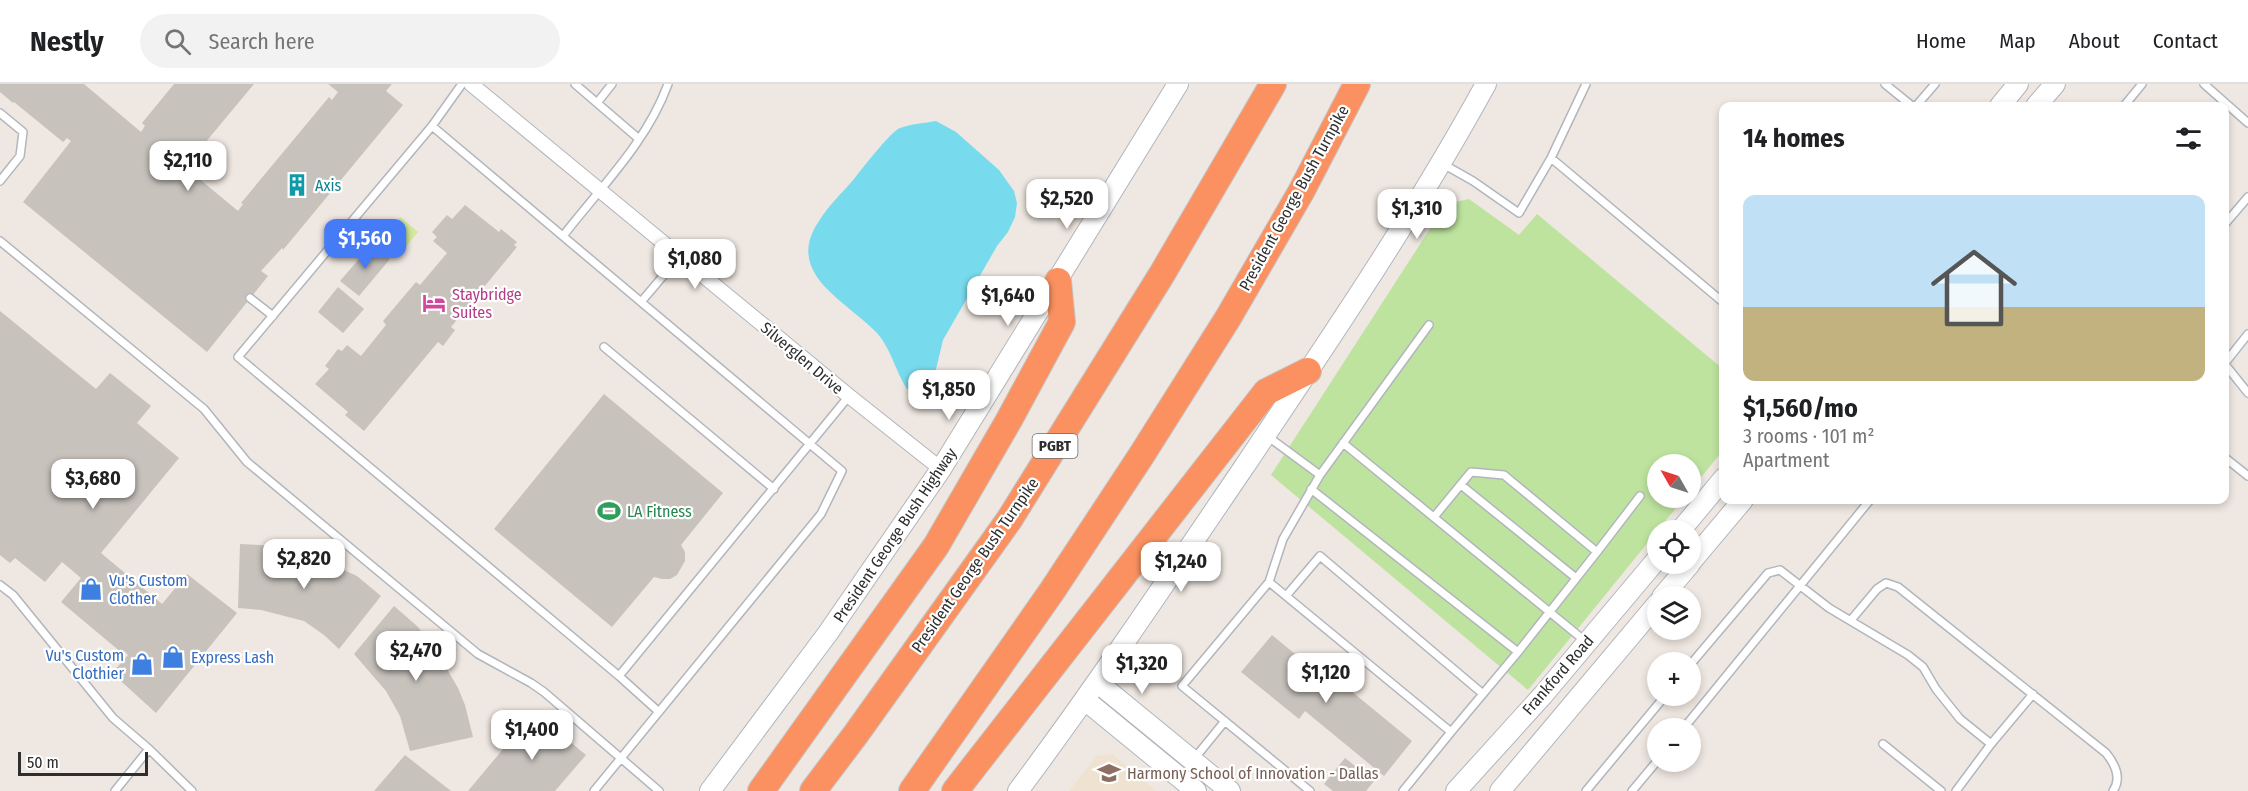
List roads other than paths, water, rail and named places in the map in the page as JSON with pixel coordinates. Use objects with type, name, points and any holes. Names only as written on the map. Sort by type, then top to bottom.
[{"type":"highway","name":"President George Bush Turnpike","points":[[813,791],[1009,520],[1162,274],[1273,84]]},
{"type":"highway","name":"President George Bush Turnpike","points":[[912,791],[1052,591],[1222,328],[1301,192],[1357,84]]},
{"type":"highway","points":[[761,791],[936,546],[1062,322],[1058,280]]},
{"type":"highway","points":[[955,791],[1266,392],[1308,371]]},
{"type":"main road","name":"President George Bush Highway","points":[[710,791],[834,624],[941,469],[1178,84]]},
{"type":"main road","points":[[1018,791],[1085,700],[1308,371],[1398,235],[1486,84]]},
{"type":"main road","points":[[2003,102],[2018,84]]},
{"type":"main road","points":[[2039,102],[2055,84]]},
{"type":"main road","points":[[1689,520],[1719,484]]},
{"type":"main road","points":[[1701,550],[1740,504]]},
{"type":"main road","name":"Frankford Road","points":[[1456,791],[1587,643],[1647,571]]},
{"type":"main road","points":[[1671,586],[1681,574]]},
{"type":"main road","name":"Frankford Road","points":[[1500,791],[1647,616]]},
{"type":"main road","points":[[1097,682],[1230,791]]},
{"type":"main road","points":[[1085,700],[1196,791]]},
{"type":"street","name":"Silverglen Drive","points":[[471,84],[849,396],[941,469]]},
{"type":"lane","points":[[462,84],[432,126],[238,357],[659,712]]},
{"type":"lane","points":[[575,84],[639,139]]},
{"type":"lane","points":[[597,102],[612,84]]},
{"type":"lane","points":[[563,236],[658,112],[668,84]]},
{"type":"lane","points":[[1441,163],[1473,181],[1519,213],[1551,158],[1586,84]]},
{"type":"lane","points":[[1885,84],[1909,102]]},
{"type":"lane","points":[[1918,102],[1935,84]]},
{"type":"lane","points":[[2127,102],[2142,84]]},
{"type":"lane","points":[[2204,84],[2224,102]]},
{"type":"lane","points":[[2229,106],[2248,123]]},
{"type":"lane","points":[[0,113],[23,132],[20,156],[0,181]]},
{"type":"lane","points":[[432,126],[843,471],[821,514],[594,791]]},
{"type":"lane","points":[[1551,158],[1719,299]]},
{"type":"lane","points":[[2229,219],[2248,197]]},
{"type":"lane","points":[[0,241],[204,409],[247,462],[478,654],[531,682],[659,791]]},
{"type":"lane","points":[[641,302],[680,256]]},
{"type":"lane","points":[[250,298],[273,316]]},
{"type":"lane","points":[[1310,791],[1182,686],[1269,582],[1282,539],[1311,489],[1429,325]]},
{"type":"lane","points":[[2229,358],[2248,334]]},
{"type":"lane","points":[[604,347],[774,489]]},
{"type":"lane","points":[[2229,368],[2248,393]]},
{"type":"lane","points":[[619,676],[849,396]]},
{"type":"lane","points":[[1265,435],[1320,475]]},
{"type":"lane","points":[[1343,443],[1587,643]]},
{"type":"lane","points":[[2229,461],[2248,476]]},
{"type":"lane","points":[[1434,517],[1471,472],[1504,475],[1597,552]]},
{"type":"lane","points":[[1461,485],[1576,578]]},
{"type":"lane","points":[[1311,489],[1518,652]]},
{"type":"lane","points":[[1403,791],[1518,652],[1640,496]]},
{"type":"lane","points":[[1692,718],[1867,504]]},
{"type":"lane","points":[[1286,596],[1320,556],[1483,694]]},
{"type":"lane","points":[[1701,652],[1768,573],[1780,570],[1829,608],[1908,655],[1923,668],[1936,689],[1960,719],[1991,744]]},
{"type":"lane","points":[[1269,582],[1451,732]]},
{"type":"lane","points":[[1851,620],[1877,589],[1886,583],[1898,587],[2106,753],[2116,766],[2117,785],[2113,791]]},
{"type":"lane","points":[[0,585],[14,595],[113,718],[192,791]]},
{"type":"lane","points":[[1956,791],[1991,744],[2033,694]]},
{"type":"lane","points":[[1586,791],[1657,706]]},
{"type":"lane","points":[[1179,777],[1225,721]]},
{"type":"lane","points":[[1882,744],[1941,791]]},
{"type":"lane","points":[[115,791],[149,749]]},
{"type":"lane","points":[[1632,791],[1648,772]]},
{"type":"water","points":[[936,121],[956,132],[999,170],[1014,191],[1017,203],[1015,217],[1008,232],[997,246],[943,340],[932,386],[907,389],[877,333],[823,285],[814,271],[809,256],[810,240],[827,210],[890,136],[900,128]]},
{"type":"place","name":"Axis","points":[[297,185]]},
{"type":"place","name":"Staybridge Suites","points":[[434,303]]},
{"type":"place","name":"LA Fitness","points":[[609,511]]},
{"type":"place","name":"Vu's Custom Clother","points":[[91,589]]},
{"type":"place","name":"Express Lash","points":[[173,657]]},
{"type":"place","name":"Vu's Custom Clothier","points":[[142,664]]},
{"type":"place","name":"Harmony School of Innovation - Dallas","points":[[1109,773]]}]
